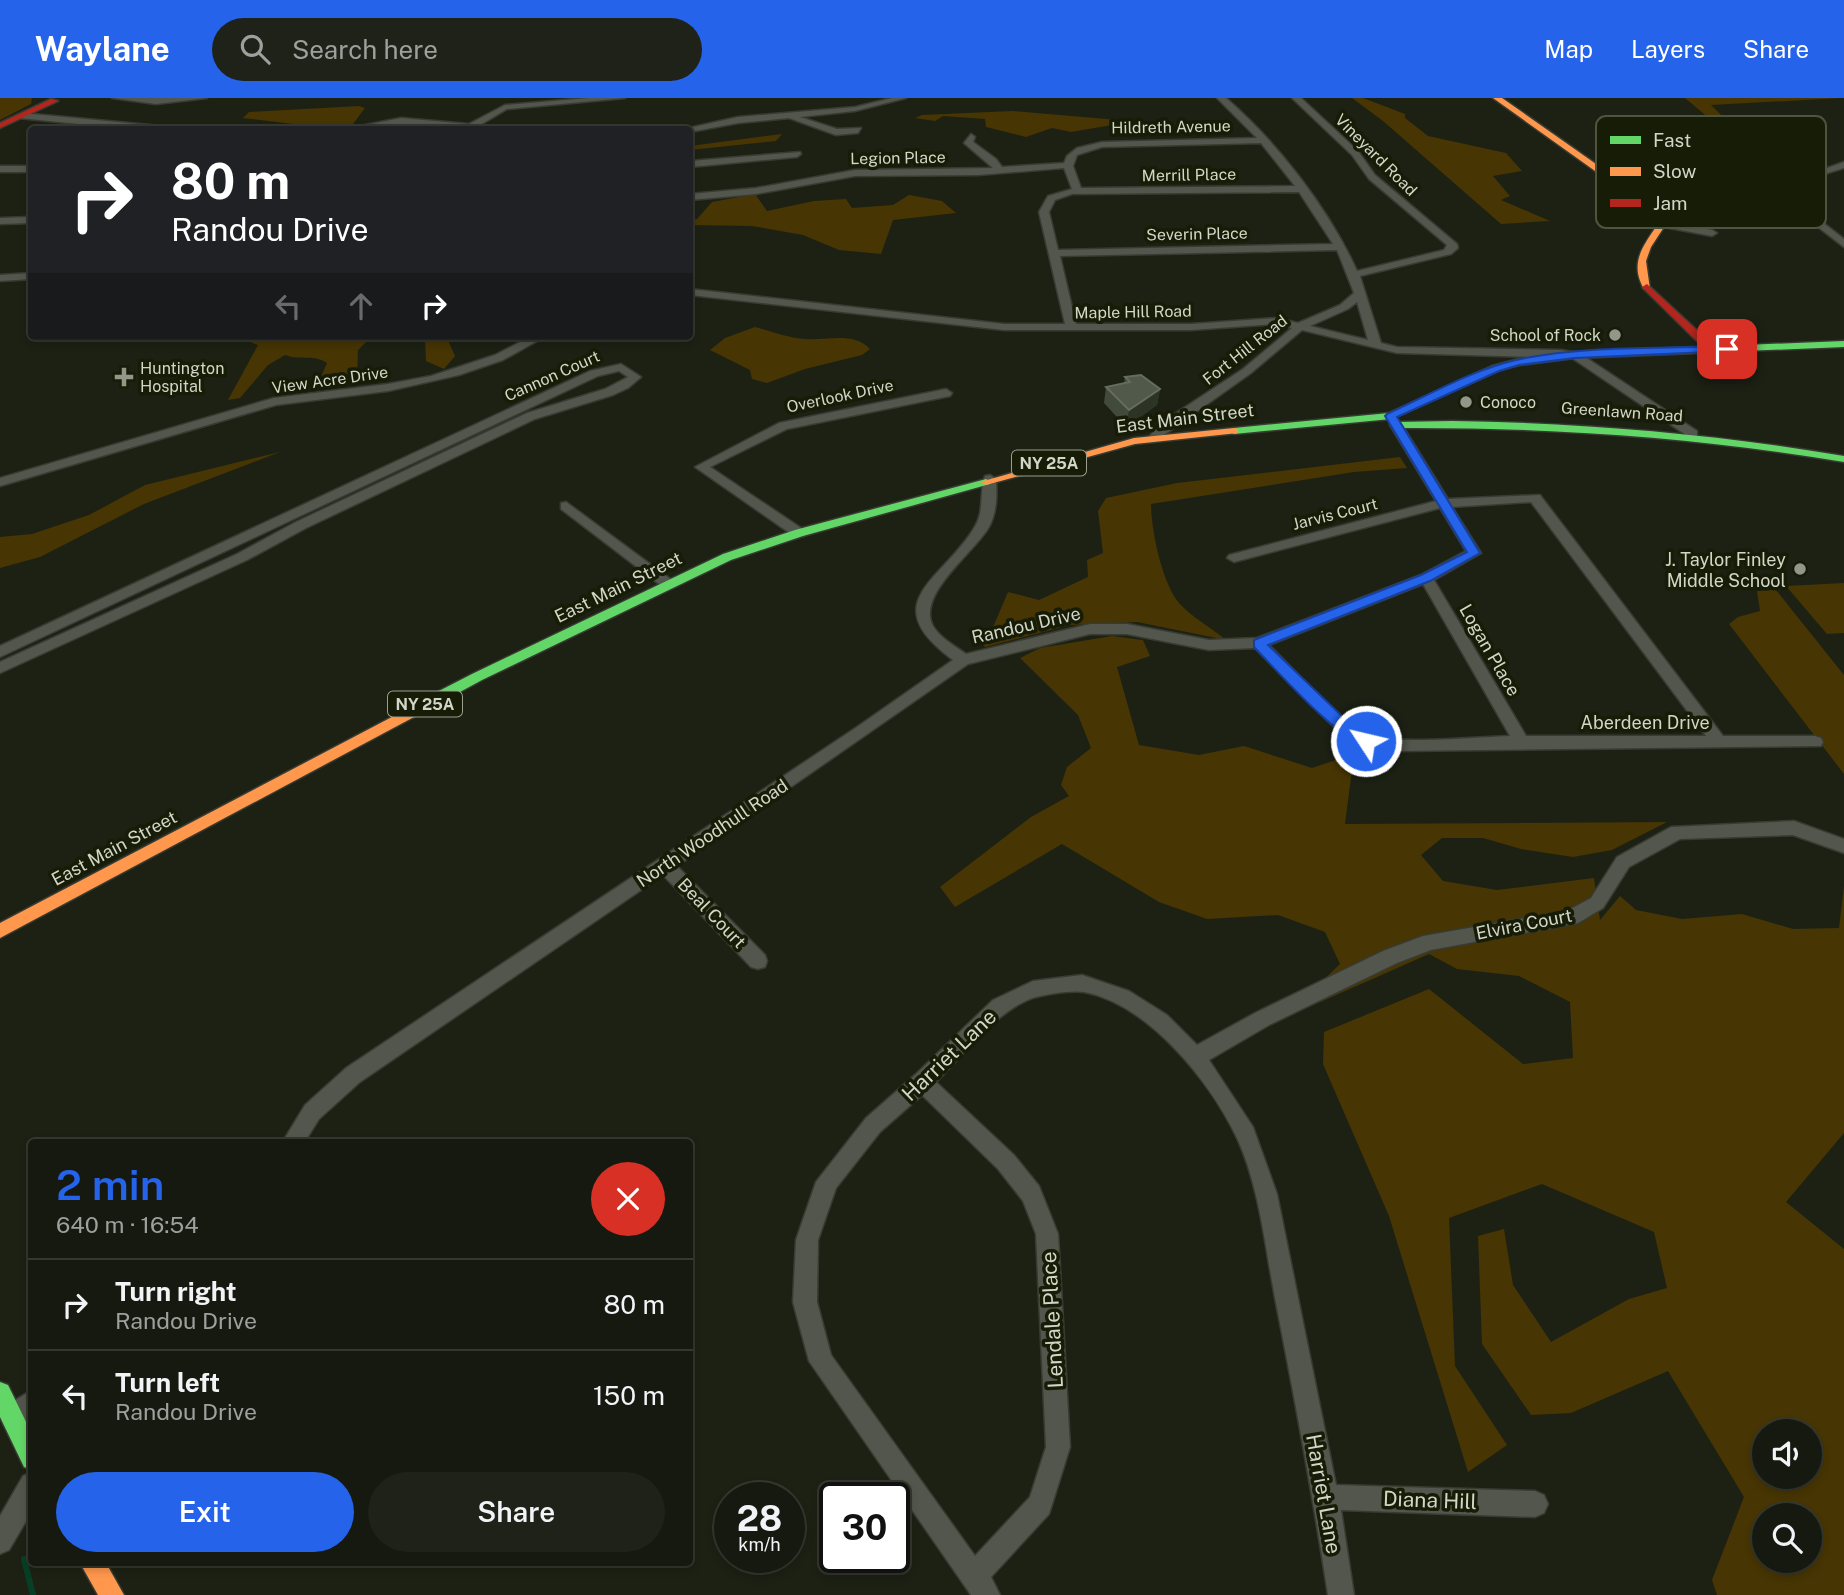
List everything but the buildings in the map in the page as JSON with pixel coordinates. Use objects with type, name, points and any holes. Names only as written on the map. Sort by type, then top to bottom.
[{"type":"main road","points":[[1497,98],[1596,166]]},
{"type":"main road","points":[[0,125],[22,116],[50,99]]},
{"type":"main road","points":[[0,125],[28,108],[50,99]]},
{"type":"main road","points":[[1659,228],[1640,255],[1639,274],[1646,286],[1712,350]]},
{"type":"main road","name":"East Main Street","points":[[0,931],[477,677],[727,557],[799,533],[1116,445],[1154,438],[1304,425],[1394,421],[1496,369],[1519,362],[1575,355],[1844,344]]},
{"type":"main road","name":"Greenlawn Road","points":[[1394,421],[1568,424],[1693,434],[1844,459]]},
{"type":"main road","points":[[0,1393],[22,1409],[28,1439]]},
{"type":"main road","points":[[94,1566],[112,1595]]},
{"type":"street","points":[[116,98],[151,102],[204,98]]},
{"type":"street","points":[[366,126],[393,121],[472,126],[505,107],[621,98]]},
{"type":"street","points":[[693,128],[738,120],[855,109],[902,98]]},
{"type":"street","points":[[1221,98],[1265,141],[1340,247],[1356,274],[1376,346]]},
{"type":"street","name":"Vineyard Road","points":[[1296,98],[1355,153],[1372,177],[1452,244],[1453,248],[1447,252],[1356,274]]},
{"type":"street","points":[[790,115],[836,132],[858,130]]},
{"type":"street","points":[[22,116],[128,126]]},
{"type":"street","points":[[971,136],[968,143],[999,170]]},
{"type":"street","name":"Hildreth Avenue","points":[[1068,165],[1077,152],[1103,144],[1265,141]]},
{"type":"street","points":[[693,164],[797,153]]},
{"type":"street","points":[[1068,165],[1077,191],[1054,195],[1045,206],[1072,329]]},
{"type":"street","name":"Legion Place","points":[[693,197],[756,191],[855,173],[999,170],[1068,165]]},
{"type":"street","points":[[1826,170],[1844,165]]},
{"type":"street","points":[[0,169],[28,169]]},
{"type":"street","name":"Merrill Place","points":[[1077,191],[1301,189]]},
{"type":"street","points":[[0,221],[28,220]]},
{"type":"street","points":[[1684,228],[1712,233]]},
{"type":"street","points":[[1824,228],[1844,244]]},
{"type":"street","name":"Severin Place","points":[[1054,253],[1340,247]]},
{"type":"street","points":[[0,278],[28,276]]},
{"type":"street","name":"Maple Hill Road","points":[[693,292],[1004,327],[1191,327],[1277,321],[1302,325],[1376,346],[1416,351],[1525,351],[1575,355]]},
{"type":"street","name":"Fort Hill Road","points":[[1154,438],[1165,426],[1247,372],[1302,325],[1344,307],[1360,294]]},
{"type":"street","name":"View Acre Drive","points":[[0,482],[274,402],[386,388],[433,379],[506,354],[532,340]]},
{"type":"street","points":[[1575,355],[1693,434]]},
{"type":"street","name":"Cannon Court","points":[[0,652],[277,523],[481,434],[624,386],[635,377],[621,367],[594,373],[481,434],[242,557],[0,668]]},
{"type":"street","name":"Overlook Drive","points":[[799,533],[701,467],[751,439],[783,426],[946,393]]},
{"type":"street","name":"Randou Drive","points":[[963,660],[1090,629],[1127,629],[1209,645],[1259,643],[1426,578],[1474,553],[1394,421]]},
{"type":"street","points":[[963,660],[932,634],[923,617],[926,597],[969,547],[983,525],[989,503],[990,479]]},
{"type":"street","name":"Aberdeen Drive","points":[[1445,503],[1535,498],[1718,742]]},
{"type":"street","name":"Jarvis Court","points":[[1234,558],[1445,503]]},
{"type":"street","points":[[566,506],[668,584]]},
{"type":"street","points":[[277,523],[290,531]]},
{"type":"street","name":"Logan Place","points":[[1426,578],[1521,742]]},
{"type":"street","points":[[64,622],[77,634]]},
{"type":"street","name":"Aberdeen Drive","points":[[1259,643],[1342,725],[1366,741],[1397,745],[1718,742]]},
{"type":"street","name":"North Woodhull Road","points":[[295,1139],[312,1112],[353,1075],[963,660]]},
{"type":"street","points":[[1718,742],[1815,742]]},
{"type":"street","name":"Elvira Court","points":[[1195,1057],[1262,1019],[1390,957],[1430,942],[1571,918],[1597,903],[1623,862],[1677,832],[1794,828],[1844,846]]},
{"type":"street","name":"Beal Court","points":[[665,865],[758,961]]},
{"type":"street","name":"Harriet Lane","points":[[981,1586],[821,1360],[805,1302],[807,1240],[827,1182],[873,1125],[922,1082],[1000,1006],[1033,989],[1082,983],[1122,997],[1160,1021],[1195,1057],[1246,1134],[1266,1194],[1326,1497],[1341,1595]]},
{"type":"street","name":"Lendale Place","points":[[922,1082],[1006,1162],[1031,1194],[1047,1234],[1058,1447],[1040,1505],[981,1586]]},
{"type":"street","points":[[0,1541],[28,1492]]},
{"type":"street","name":"Diana Hill","points":[[1326,1497],[1535,1504]]},
{"type":"shaded area","points":[[0,98],[32,98],[31,104],[0,120]]},
{"type":"shaded area","points":[[1352,98],[1363,98],[1405,114],[1405,118],[1428,136],[1506,153],[1522,171],[1493,176],[1510,196],[1501,200],[1550,221],[1501,224],[1383,121]]},
{"type":"shaded area","points":[[1685,98],[1842,98],[1711,105],[1722,116],[1706,116]]},
{"type":"shaded area","points":[[359,106],[365,108],[353,124],[345,126],[309,126],[243,118],[249,112]]},
{"type":"shaded area","points":[[1013,111],[1118,120],[1112,125],[1071,132],[1052,128],[1026,137],[986,127],[985,119],[943,116],[935,121],[915,118],[922,115]]},
{"type":"shaded area","points":[[782,134],[776,141],[693,150],[693,146]]},
{"type":"shaded area","points":[[755,194],[767,211],[814,201],[846,199],[852,208],[893,205],[909,195],[942,201],[956,213],[893,220],[881,254],[839,250],[803,235],[752,226],[693,225],[693,220],[697,219],[712,202]]},
{"type":"shaded area","points":[[755,327],[799,338],[848,338],[863,343],[870,349],[862,355],[805,369],[767,383],[752,379],[750,370],[710,350],[725,338]]},
{"type":"shaded area","points":[[246,340],[368,340],[358,350],[357,377],[352,384],[320,379],[327,363],[322,360],[285,355],[268,365],[240,398],[228,400],[258,345]]},
{"type":"shaded area","points":[[425,340],[448,340],[455,356],[444,369],[426,361]]},
{"type":"shaded area","points":[[280,452],[144,504],[40,557],[0,568],[0,537],[32,534],[89,515],[145,485]]},
{"type":"shaded area","points":[[1400,457],[1407,468],[1354,472],[1151,504],[1159,555],[1173,594],[1189,613],[1226,640],[1137,622],[1070,625],[985,647],[980,641],[994,625],[1008,592],[1039,600],[1088,577],[1087,560],[1103,553],[1098,511],[1106,498],[1177,483]]},
{"type":"shaded area","points":[[1844,583],[1844,633],[1827,634],[1786,586]]},
{"type":"shaded area","points":[[1776,590],[1844,675],[1844,774],[1729,624],[1738,617],[1760,611],[1757,591]]},
{"type":"shaded area","points":[[1112,636],[1143,640],[1150,656],[1117,667],[1139,745],[1199,755],[1244,746],[1312,768],[1354,754],[1345,824],[1667,822],[1612,850],[1573,857],[1521,849],[1483,838],[1442,838],[1421,855],[1443,881],[1497,890],[1594,878],[1600,920],[1620,896],[1636,910],[1682,919],[1742,914],[1793,929],[1839,928],[1844,886],[1844,1133],[1786,1202],[1844,1249],[1844,1595],[1717,1595],[1712,1580],[1744,1497],[1668,1371],[1571,1413],[1531,1415],[1482,1344],[1478,1236],[1504,1229],[1513,1285],[1551,1342],[1629,1299],[1667,1288],[1654,1232],[1542,1184],[1449,1218],[1455,1366],[1507,1445],[1468,1472],[1389,1216],[1323,1064],[1324,1032],[1429,989],[1523,1064],[1573,1058],[1570,1002],[1519,976],[1457,969],[1429,954],[1284,1018],[1340,964],[1325,932],[1278,915],[1207,919],[1159,902],[1062,844],[955,907],[940,887],[1031,817],[1069,796],[1061,785],[1067,767],[1091,748],[1078,715],[1020,658],[1040,648]]},
{"type":"waterway","points":[[24,1559],[33,1595]]},
{"type":"traffic: fast","points":[[1234,431],[1391,416],[1496,368],[1519,362],[1575,355],[1844,344]]},
{"type":"traffic: fast","points":[[1396,425],[1509,425],[1621,431],[1732,442],[1844,459]]},
{"type":"traffic: fast","points":[[409,713],[477,677],[727,557],[799,533],[986,482]]},
{"type":"traffic: fast","points":[[0,1393],[28,1451]]},
{"type":"traffic: slow","points":[[1497,98],[1596,168]]},
{"type":"traffic: slow","points":[[1647,287],[1642,278],[1641,261],[1659,228]]},
{"type":"traffic: slow","points":[[986,482],[1134,441],[1234,431]]},
{"type":"traffic: slow","points":[[0,931],[409,713]]},
{"type":"traffic: slow","points":[[94,1566],[112,1595]]},
{"type":"traffic: jam","points":[[0,126],[54,101]]},
{"type":"traffic: jam","points":[[1647,287],[1712,350]]},
{"type":"place","name":"School of Rock","points":[[1615,335]]},
{"type":"place","name":"Huntington Hospital","points":[[124,377]]},
{"type":"place","name":"Conoco","points":[[1466,402]]},
{"type":"place","name":"J. Taylor Finley Middle School","points":[[1800,569]]},
{"type":"route","points":[[1366,741],[1342,725],[1259,643],[1426,578],[1474,553],[1391,416],[1496,369],[1519,362],[1575,355],[1727,349]]}]
